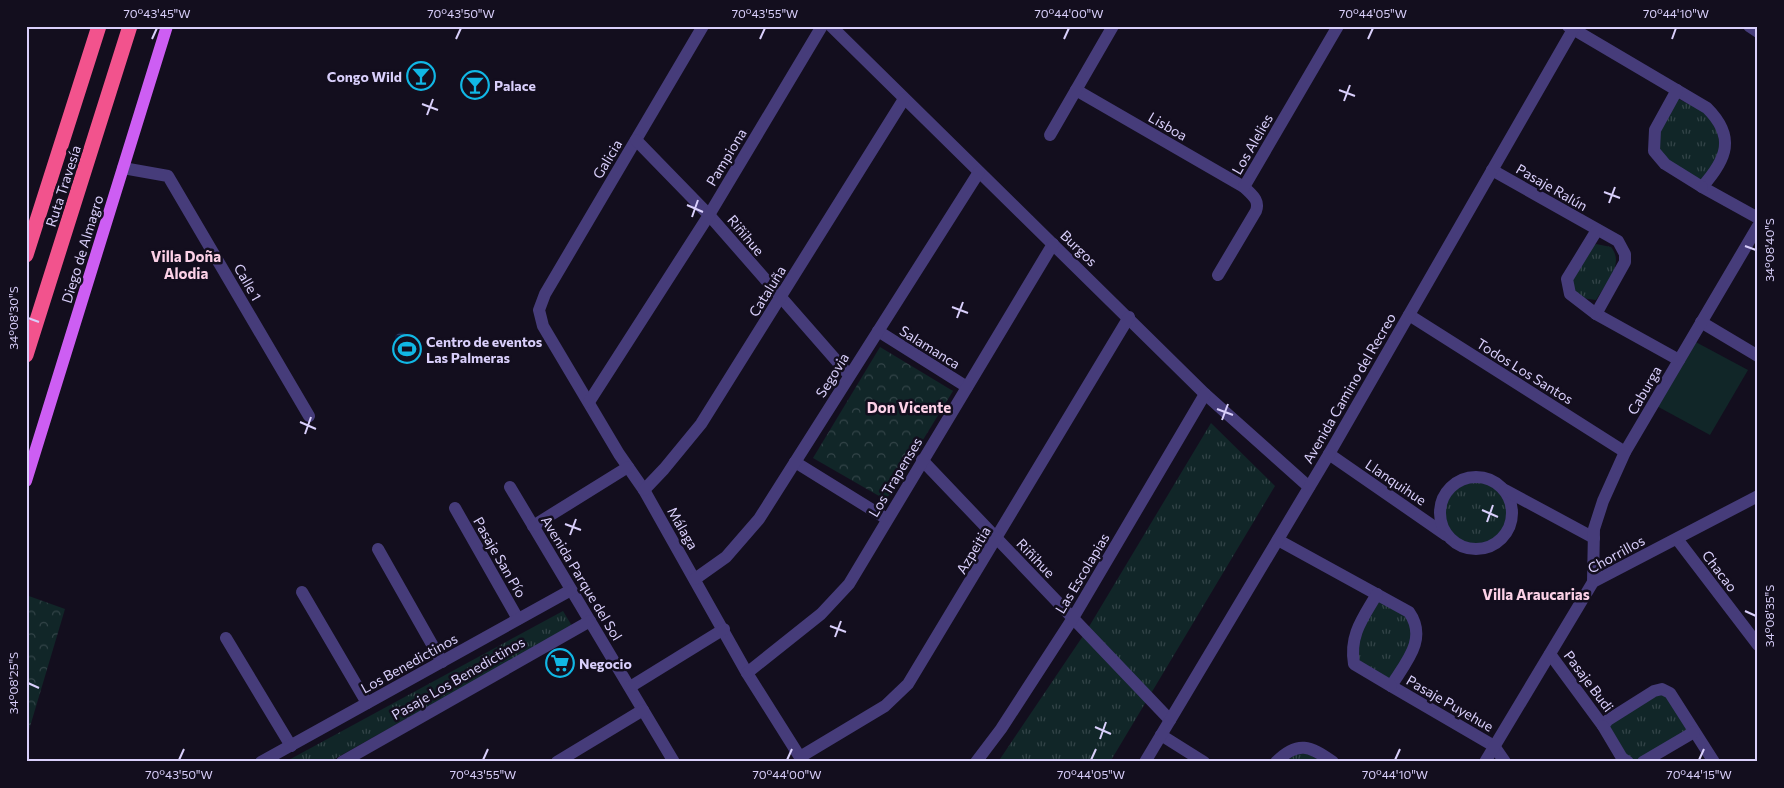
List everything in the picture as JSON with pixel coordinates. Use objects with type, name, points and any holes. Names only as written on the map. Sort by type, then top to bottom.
[{"type":"highway","name":"Ruta Travesía","points":[[26,255],[99,26]]},
{"type":"highway","name":"Ruta Travesía","points":[[26,355],[130,26]]},
{"type":"main road","name":"Diego de Almagro","points":[[26,481],[167,26]]},
{"type":"street","name":"Galicia","points":[[539,310],[545,294],[703,26]]},
{"type":"street","name":"Pampiona","points":[[589,402],[709,215],[822,26]]},
{"type":"street","name":"Burgos","points":[[831,26],[904,100],[1129,317],[1205,394],[1309,487]]},
{"type":"street","points":[[1050,135],[1113,26]]},
{"type":"street","name":"Los Alelies","points":[[1218,275],[1256,212],[1258,205],[1256,199],[1244,187],[1338,26]]},
{"type":"street","points":[[1749,26],[1758,32]]},
{"type":"street","points":[[1572,27],[1707,108],[1719,120],[1726,143],[1724,156],[1715,172],[1702,187]]},
{"type":"street","name":"Avenida Camino del Recreo","points":[[1145,762],[1329,454],[1572,27]]},
{"type":"street","name":"Lisboa","points":[[1076,90],[1244,187]]},
{"type":"street","points":[[1677,90],[1655,130],[1654,151],[1665,164],[1758,218]]},
{"type":"street","name":"Cataluña","points":[[644,490],[701,424],[904,100]]},
{"type":"street","name":"Riñihue","points":[[636,140],[709,215],[849,375]]},
{"type":"street","name":"Calle 1","points":[[123,168],[168,176],[309,416]]},
{"type":"street","name":"Pasaje Ralún","points":[[1492,170],[1618,241],[1625,254],[1625,262],[1596,314]]},
{"type":"street","name":"Segovia","points":[[695,579],[726,557],[749,532],[979,172]]},
{"type":"street","name":"Caburga","points":[[1593,582],[1594,528],[1602,501],[1625,452],[1758,226]]},
{"type":"street","points":[[1597,230],[1567,279],[1570,294],[1596,314],[1679,360]]},
{"type":"street","name":"Los Trapenses","points":[[747,673],[790,641],[836,601],[849,584],[1053,244]]},
{"type":"street","name":"Málaga","points":[[539,310],[542,326],[644,490],[724,629],[747,673],[801,759]]},
{"type":"street","name":"Todos Los Santos","points":[[1409,315],[1625,452]]},
{"type":"street","name":"Azpeitia","points":[[801,759],[885,706],[908,684],[1129,317]]},
{"type":"street","points":[[1701,322],[1758,356]]},
{"type":"street","name":"Salamanca","points":[[878,331],[967,388]]},
{"type":"street","name":"Las Escolapias","points":[[976,762],[997,735],[1073,618],[1205,394]]},
{"type":"street","name":"Llanquihue","points":[[1329,454],[1447,535]]},
{"type":"street","name":"Riñihue","points":[[922,460],[1170,720]]},
{"type":"street","points":[[795,462],[887,519]]},
{"type":"street","points":[[533,526],[628,467]]},
{"type":"street","points":[[1505,490],[1512,506],[1512,523],[1507,534],[1499,542],[1489,548],[1478,550],[1461,546],[1447,535],[1442,525],[1440,509],[1446,493],[1453,485],[1463,479],[1485,478],[1496,482],[1505,490],[1594,538]]},
{"type":"street","name":"Avenida Parque del Sol","points":[[510,487],[674,762]]},
{"type":"street","name":"Chorrillos","points":[[1485,762],[1593,582],[1758,496]]},
{"type":"street","name":"Pasaje San Pío","points":[[455,508],[518,620]]},
{"type":"street","name":"Chacao","points":[[1677,539],[1758,644]]},
{"type":"street","name":"Pasaje Puyehue","points":[[1278,540],[1408,612],[1415,621],[1418,631],[1417,644],[1391,686]]},
{"type":"street","points":[[378,549],[442,662]]},
{"type":"street","name":"Los Benedictinos","points":[[261,762],[571,590]]},
{"type":"street","points":[[302,592],[367,703]]},
{"type":"street","name":"Pasaje Puyehue","points":[[1377,594],[1352,641],[1354,664],[1494,746]]},
{"type":"street","name":"Pasaje Los Benedictinos","points":[[342,762],[590,621]]},
{"type":"street","points":[[630,687],[724,629]]},
{"type":"street","points":[[226,638],[291,746]]},
{"type":"street","name":"Pasaje Budi","points":[[1550,654],[1604,726],[1622,758],[1628,762]]},
{"type":"street","name":"Pasaje Budi","points":[[1604,726],[1608,720],[1654,691],[1662,689],[1670,693],[1714,762]]},
{"type":"street","points":[[557,762],[643,710]]},
{"type":"street","points":[[1643,762],[1694,732]]},
{"type":"street","points":[[1161,735],[1204,762]]},
{"type":"street","points":[[1494,746],[1505,762]]},
{"type":"street","points":[[1276,762],[1294,748],[1306,747],[1334,762]]},
{"type":"green space","points":[[1677,98],[1704,112],[1718,131],[1720,154],[1701,181],[1668,160],[1658,149],[1660,132]]},
{"type":"green space","points":[[1596,244],[1611,247],[1615,253],[1616,260],[1609,280],[1596,300],[1576,295],[1571,280],[1589,248]]},
{"type":"green space","points":[[1692,340],[1748,370],[1710,435],[1653,404]]},
{"type":"green space","points":[[880,347],[953,391],[886,500],[813,458]]},
{"type":"green space","points":[[1211,423],[1275,486],[1110,762],[998,762],[1087,630]]},
{"type":"green space","points":[[1476,480],[1488,483],[1499,490],[1506,501],[1509,513],[1506,525],[1499,536],[1488,543],[1476,546],[1464,543],[1453,536],[1446,525],[1443,513],[1446,501],[1453,490],[1464,483]]},
{"type":"green space","points":[[26,595],[65,609],[26,740]]},
{"type":"green space","points":[[1379,601],[1406,616],[1413,632],[1409,649],[1389,679],[1358,661],[1360,637]]},
{"type":"green space","points":[[563,611],[572,626],[329,762],[285,762]]},
{"type":"green space","points":[[1655,694],[1667,696],[1689,731],[1637,761],[1631,759],[1623,752],[1608,726]]},
{"type":"green space","points":[[1306,753],[1323,762],[1285,762],[1296,754]]},
{"type":"water","name":"Centro de eventos Las Palmeras","points":[[400,332],[405,333],[419,358],[409,363],[395,341],[395,336]]},
{"type":"place","name":"Congo Wild","points":[[421,76]]},
{"type":"place","name":"Palace","points":[[475,85]]},
{"type":"place","name":"Centro de eventos Las Palmeras","points":[[407,349]]},
{"type":"place","name":"Negocio","points":[[560,663]]},
{"type":"district","name":"Villa Doña Alodia","points":[[186,264]]},
{"type":"district","name":"Don Vicente","points":[[909,407]]},
{"type":"district","name":"Villa Araucarias","points":[[1536,594]]}]
